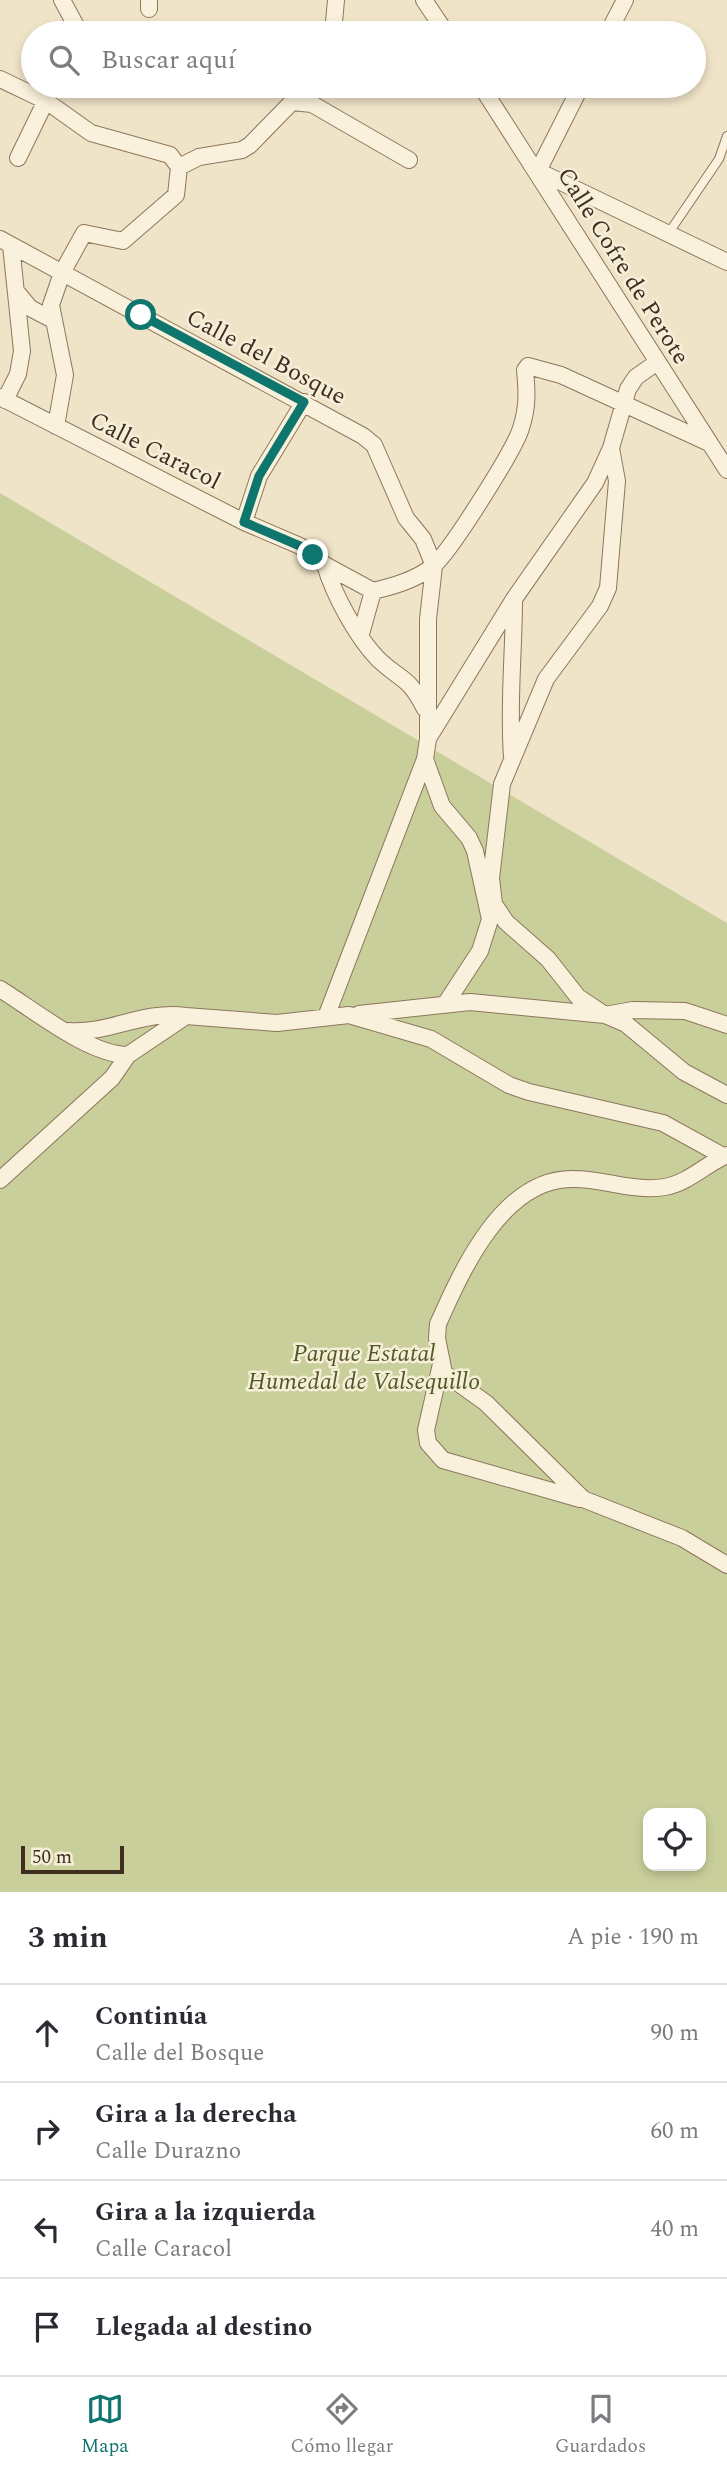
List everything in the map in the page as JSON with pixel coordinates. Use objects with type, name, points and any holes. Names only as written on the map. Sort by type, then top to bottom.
[{"type":"street","points":[[62,0],[73,21]]},
{"type":"street","points":[[334,21],[336,0]]},
{"type":"street","points":[[424,0],[438,21]]},
{"type":"street","points":[[614,21],[625,0]]},
{"type":"street","points":[[0,79],[21,89]]},
{"type":"street","points":[[40,98],[91,133],[174,161],[242,150],[292,102],[301,101],[312,104],[409,160]]},
{"type":"street","points":[[18,158],[47,98]]},
{"type":"street","name":"Calle Cofre de Perote","points":[[489,98],[538,171],[707,442],[725,461]]},
{"type":"street","points":[[576,98],[538,171],[727,262]]},
{"type":"street","points":[[56,426],[65,361],[51,305],[62,272],[84,233],[113,240],[131,237],[176,195],[174,161]]},
{"type":"street","points":[[2,399],[21,363],[16,291],[6,242]]},
{"type":"street","name":"Calle del Bosque","points":[[6,242],[363,436],[374,445],[406,518],[423,539],[434,566]]},
{"type":"street","points":[[16,291],[30,308],[53,320]]},
{"type":"street","points":[[428,739],[514,599],[595,483],[611,448],[628,389],[636,377],[656,363]]},
{"type":"street","points":[[361,634],[373,591],[403,583],[434,566],[477,506],[519,434],[528,403],[525,370],[533,365],[561,375],[707,442]]},
{"type":"street","name":"Calle Caracol","points":[[2,399],[244,522],[300,546],[325,565],[373,591]]},
{"type":"street","points":[[244,522],[259,476],[304,402]]},
{"type":"street","points":[[446,1003],[477,958],[492,912],[491,878],[502,784],[546,679],[600,606],[608,588],[617,481],[611,448]]},
{"type":"street","points":[[325,565],[333,592],[361,634],[377,657],[411,682],[427,713]]},
{"type":"street","points":[[326,1017],[425,759],[428,739],[428,619],[434,566]]},
{"type":"street","points":[[512,760],[509,715],[514,674],[514,599]]},
{"type":"street","points":[[425,759],[442,806],[469,838],[475,851],[492,912],[548,959],[578,997],[605,1015],[626,1024],[684,1072],[727,1095]]},
{"type":"street","points":[[0,989],[109,1053],[128,1055]]},
{"type":"street","points":[[69,1031],[84,1032],[157,1014],[268,1023],[470,1002],[605,1015],[633,1010],[685,1011],[727,1025]]},
{"type":"street","points":[[349,1015],[431,1039],[509,1086],[663,1124],[725,1156]]},
{"type":"street","points":[[0,1180],[112,1078],[128,1055],[186,1016]]},
{"type":"street","points":[[725,1156],[668,1186],[644,1189],[563,1179],[551,1180],[526,1195],[496,1221],[477,1244],[438,1324],[441,1364],[426,1430],[432,1451],[443,1460],[583,1499],[682,1538],[727,1565]]},
{"type":"street","points":[[441,1364],[450,1379],[486,1404],[583,1499]]},
{"type":"lane","points":[[668,234],[719,159],[727,136]]},
{"type":"green space","name":"Parque Estatal Humedal de Valsequillo","points":[[0,493],[727,923],[727,1892],[0,1892]]},
{"type":"route","points":[[141,315],[304,402],[259,476],[244,522],[300,546],[313,555]]}]
